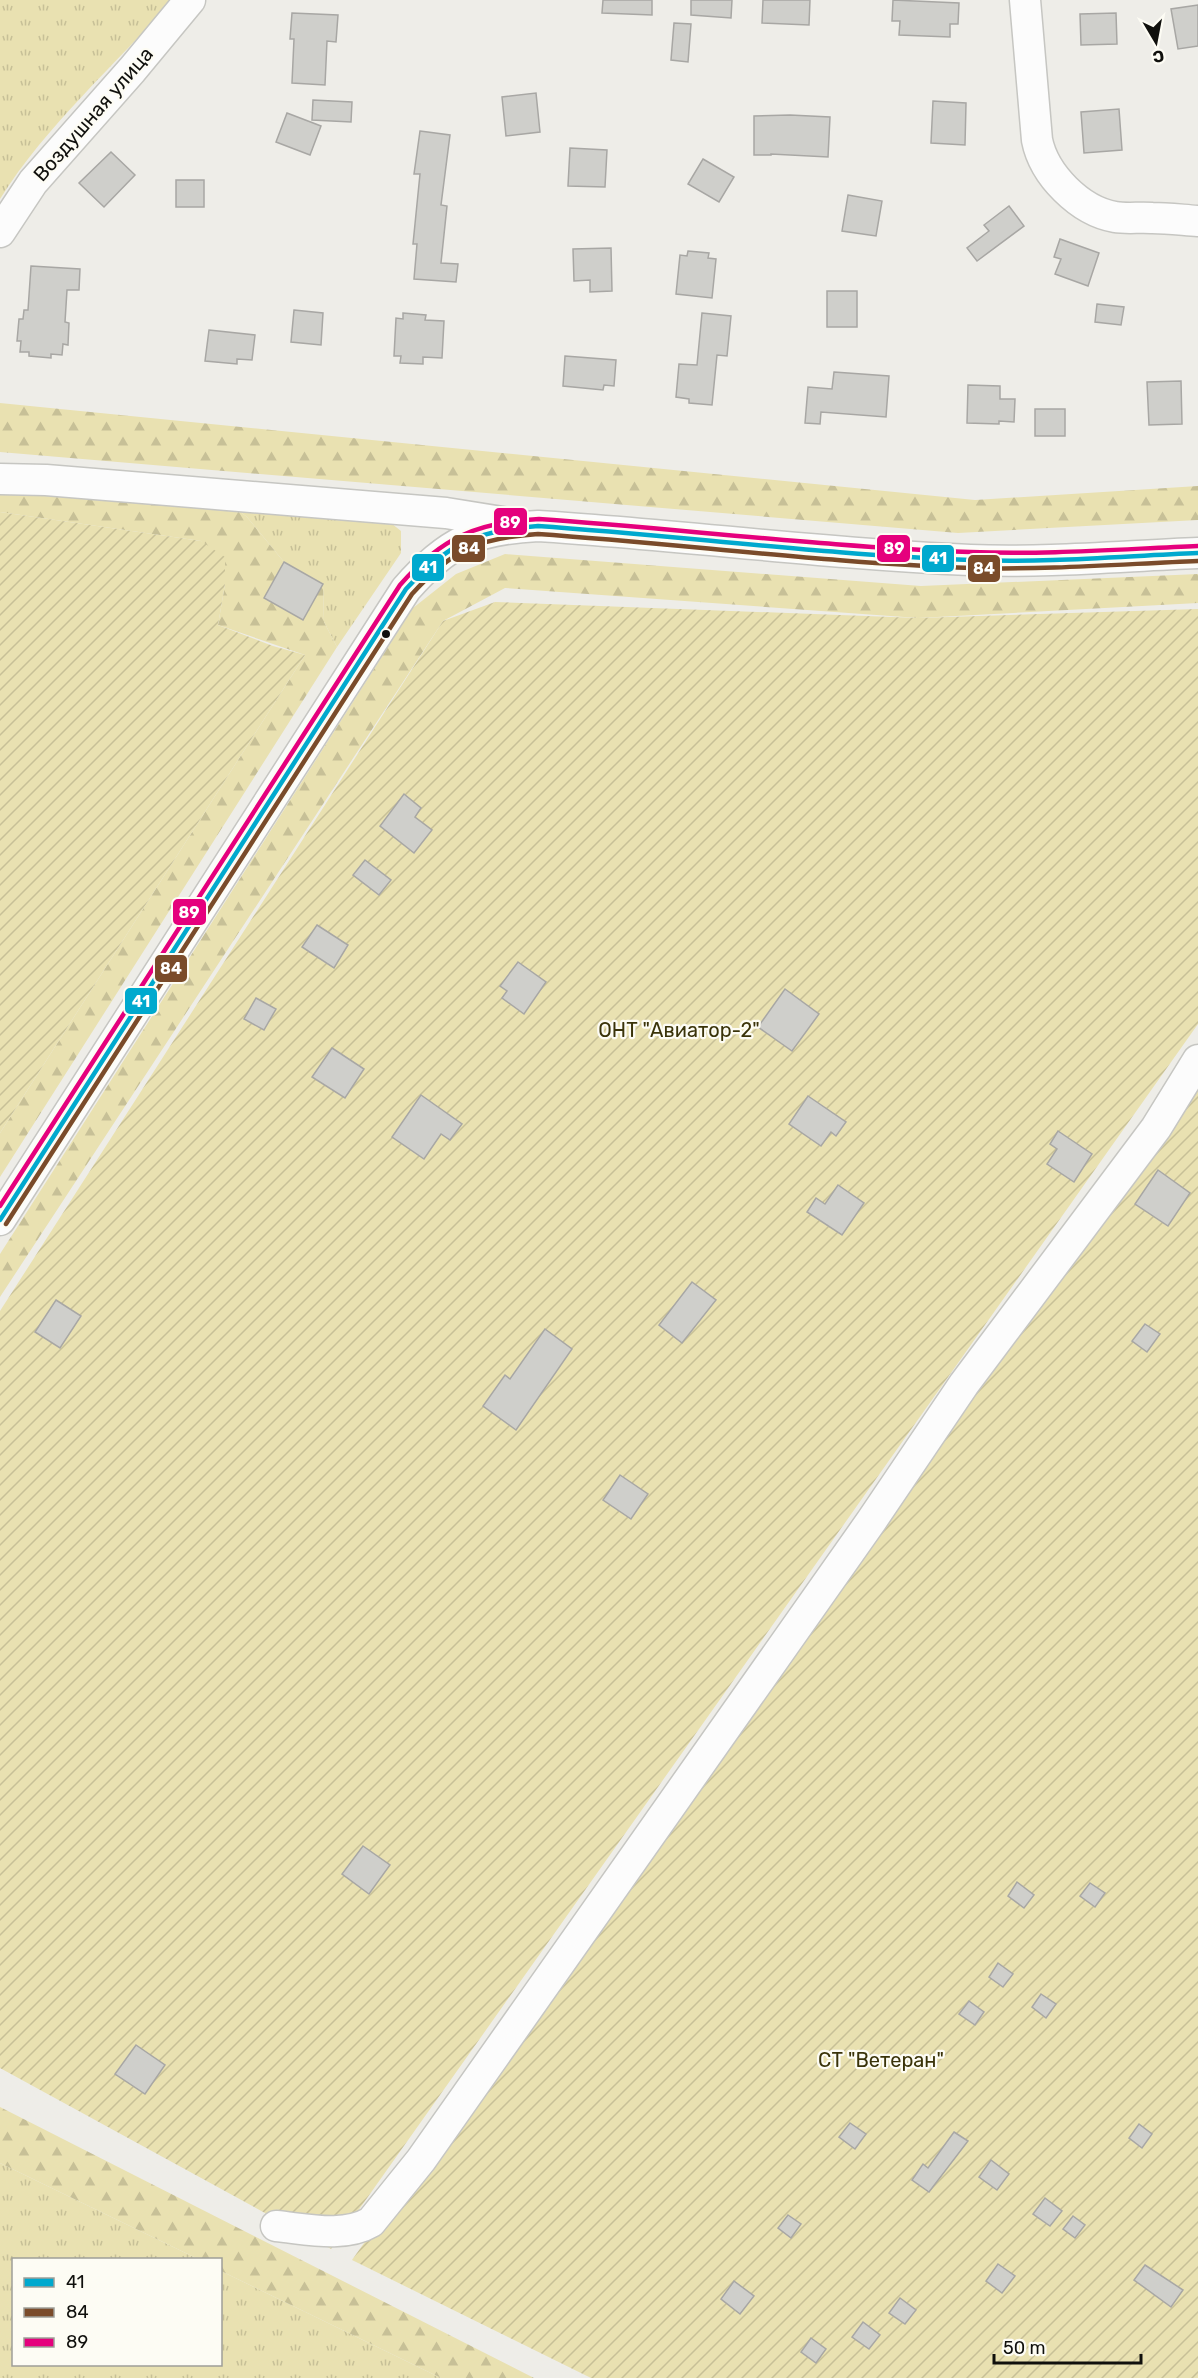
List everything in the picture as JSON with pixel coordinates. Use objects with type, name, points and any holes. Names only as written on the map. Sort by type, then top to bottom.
[{"type":"street","name":"Воздушная улица","points":[[0,232],[33,182],[190,0]]},
{"type":"street","points":[[1025,0],[1037,140],[1040,156],[1048,169],[1060,183],[1090,208],[1115,217],[1198,221]]},
{"type":"street","points":[[0,479],[58,481],[412,510],[538,526],[811,551],[971,560],[1198,553]]},
{"type":"street","points":[[0,1220],[406,589],[436,557],[457,544],[501,529],[538,526]]},
{"type":"street","points":[[276,2226],[346,2231],[361,2228],[372,2222],[421,2160],[872,1520],[964,1384],[1156,1128],[1198,1060]]},
{"type":"green space","points":[[0,0],[172,0],[60,120],[0,199]]},
{"type":"green space","points":[[0,403],[975,500],[1198,486],[1198,520],[958,533],[0,452]]},
{"type":"green space","points":[[0,487],[234,507],[247,517],[284,562],[264,598],[303,620],[323,584],[324,622],[337,647],[0,1177],[0,1133],[305,655],[218,625],[225,584],[201,541],[0,512]]},
{"type":"green space","points":[[234,507],[386,519],[401,531],[401,553],[337,647],[324,622],[323,584],[284,562],[247,517]]},
{"type":"green space","points":[[0,512],[201,541],[225,557],[225,584],[218,625],[273,646],[305,655],[0,1133]]},
{"type":"green space","points":[[505,554],[921,586],[1198,574],[1198,603],[918,618],[505,588],[443,621],[0,1297],[0,1254],[413,608],[456,574]]},
{"type":"green space","name":"ОНТ \"Авиатор-2\"","points":[[495,602],[918,618],[1198,609],[1198,1024],[331,2249],[0,2068],[0,1311],[443,621]]},
{"type":"green space","name":"СТ \"Ветеран\"","points":[[1198,1063],[1198,2378],[591,2378],[352,2260]]},
{"type":"green space","points":[[0,2107],[534,2378],[441,2378],[222,2271],[222,2258],[196,2258],[0,2163]]},
{"type":"green space","points":[[0,2163],[196,2258],[12,2258],[12,2366],[222,2366],[222,2271],[441,2378],[0,2378]]},
{"type":"building","points":[[603,0],[652,0],[652,15],[602,13]]},
{"type":"building","points":[[691,0],[732,0],[731,18],[691,15]]},
{"type":"building","points":[[763,0],[810,0],[809,25],[762,23]]},
{"type":"building","points":[[893,0],[959,3],[958,24],[950,24],[950,37],[899,35],[900,21],[892,21]]},
{"type":"building","points":[[1198,5],[1198,46],[1178,49],[1171,9]]},
{"type":"building","points":[[292,13],[338,15],[336,42],[327,41],[325,85],[292,83],[294,39],[290,39]]},
{"type":"building","points":[[1116,13],[1117,44],[1081,45],[1080,14]]},
{"type":"building","points":[[674,23],[691,24],[688,62],[671,60]]},
{"type":"building","points":[[536,93],[540,132],[506,136],[502,97]]},
{"type":"building","points":[[313,100],[352,102],[351,122],[312,120]]},
{"type":"building","points":[[933,101],[966,103],[965,145],[931,143]]},
{"type":"building","points":[[1119,109],[1122,150],[1084,153],[1081,112]]},
{"type":"building","points":[[287,113],[321,126],[310,155],[276,142]]},
{"type":"building","points":[[754,116],[830,117],[828,157],[754,155]]},
{"type":"building","points":[[420,131],[450,135],[441,205],[447,206],[441,263],[458,264],[456,282],[414,279],[417,244],[413,244],[420,174],[414,174]]},
{"type":"building","points":[[570,148],[607,150],[605,187],[568,186]]},
{"type":"building","points":[[111,152],[135,175],[104,207],[79,183]]},
{"type":"building","points":[[703,159],[734,177],[719,202],[688,184]]},
{"type":"building","points":[[176,180],[204,180],[204,207],[176,207]]},
{"type":"building","points":[[848,195],[882,201],[876,236],[842,231]]},
{"type":"building","points":[[1009,206],[1024,226],[977,261],[967,248],[989,231],[984,225]]},
{"type":"building","points":[[1060,239],[1099,253],[1088,286],[1055,274],[1061,259],[1054,257]]},
{"type":"building","points":[[611,248],[612,291],[590,292],[590,280],[574,281],[573,249]]},
{"type":"building","points":[[688,251],[709,253],[708,258],[716,259],[712,298],[676,294],[680,255],[687,256]]},
{"type":"building","points":[[31,266],[80,269],[79,290],[67,290],[65,322],[69,323],[68,345],[63,344],[62,355],[51,354],[51,358],[29,356],[29,352],[20,352],[21,341],[17,341],[19,319],[23,319],[24,310],[28,310]]},
{"type":"building","points":[[827,291],[857,291],[857,327],[827,327]]},
{"type":"building","points":[[1097,304],[1124,307],[1121,325],[1095,322]]},
{"type":"building","points":[[294,310],[323,313],[321,345],[291,342]]},
{"type":"building","points":[[403,313],[426,315],[425,320],[444,321],[442,358],[423,357],[423,364],[400,363],[401,356],[394,356],[396,318],[403,319]]},
{"type":"building","points":[[702,313],[731,316],[727,356],[717,355],[712,405],[689,403],[689,399],[676,397],[679,364],[697,365]]},
{"type":"building","points":[[209,330],[255,335],[252,360],[237,359],[237,364],[205,361]]},
{"type":"building","points":[[565,356],[616,360],[614,386],[604,385],[603,390],[563,386]]},
{"type":"building","points":[[834,372],[889,376],[886,417],[821,412],[820,424],[805,423],[808,387],[832,389]]},
{"type":"building","points":[[1181,381],[1182,424],[1149,425],[1147,382]]},
{"type":"building","points":[[968,385],[1000,386],[1000,399],[1015,399],[1014,422],[967,423]]},
{"type":"building","points":[[1035,409],[1065,409],[1065,436],[1035,436]]},
{"type":"building","points":[[284,562],[323,584],[303,620],[264,598]]},
{"type":"building","points":[[404,794],[421,808],[415,817],[432,830],[414,853],[380,826]]},
{"type":"building","points":[[365,860],[391,880],[379,895],[353,875]]},
{"type":"building","points":[[317,925],[348,945],[334,968],[302,947]]},
{"type":"building","points":[[518,962],[546,982],[524,1014],[502,998],[507,991],[500,986]]},
{"type":"building","points":[[785,989],[819,1014],[792,1051],[758,1027]]},
{"type":"building","points":[[256,998],[276,1009],[264,1030],[244,1019]]},
{"type":"building","points":[[332,1048],[364,1069],[345,1098],[312,1077]]},
{"type":"building","points":[[421,1095],[462,1124],[450,1140],[441,1134],[424,1159],[392,1137]]},
{"type":"building","points":[[808,1096],[846,1122],[836,1136],[831,1132],[821,1146],[789,1124]]},
{"type":"building","points":[[1058,1131],[1092,1154],[1074,1182],[1047,1164],[1057,1149],[1050,1144]]},
{"type":"building","points":[[1158,1170],[1190,1193],[1168,1226],[1135,1204]]},
{"type":"building","points":[[838,1185],[864,1203],[842,1235],[807,1212],[816,1198],[825,1204]]},
{"type":"building","points":[[692,1282],[716,1300],[682,1343],[659,1325]]},
{"type":"building","points":[[56,1300],[81,1316],[60,1348],[35,1332]]},
{"type":"building","points":[[1145,1324],[1160,1334],[1147,1352],[1132,1341]]},
{"type":"building","points":[[545,1329],[572,1349],[516,1430],[483,1406],[505,1375],[510,1379]]},
{"type":"building","points":[[620,1475],[648,1494],[631,1519],[603,1500]]},
{"type":"building","points":[[363,1846],[390,1865],[369,1894],[342,1874]]},
{"type":"building","points":[[1017,1882],[1034,1895],[1024,1908],[1008,1896]]},
{"type":"building","points":[[1090,1883],[1105,1893],[1095,1907],[1080,1896]]},
{"type":"building","points":[[998,1963],[1013,1974],[1003,1987],[989,1977]]},
{"type":"building","points":[[1041,1994],[1056,2004],[1046,2018],[1032,2007]]},
{"type":"building","points":[[969,2001],[984,2012],[975,2025],[959,2014]]},
{"type":"building","points":[[136,2045],[165,2065],[145,2094],[115,2074]]},
{"type":"building","points":[[850,2123],[866,2134],[855,2149],[839,2137]]},
{"type":"building","points":[[1139,2124],[1152,2134],[1142,2148],[1129,2138]]},
{"type":"building","points":[[954,2132],[968,2141],[929,2192],[912,2180],[923,2164],[928,2168]]},
{"type":"building","points":[[991,2160],[1009,2174],[997,2190],[979,2177]]},
{"type":"building","points":[[1045,2198],[1062,2211],[1050,2226],[1033,2214]]},
{"type":"building","points":[[788,2215],[801,2224],[791,2238],[778,2228]]},
{"type":"building","points":[[1073,2216],[1085,2225],[1075,2238],[1063,2229]]},
{"type":"building","points":[[998,2264],[1015,2276],[1002,2293],[986,2281]]},
{"type":"building","points":[[1145,2265],[1183,2290],[1171,2307],[1134,2280]]},
{"type":"building","points":[[734,2281],[754,2296],[740,2314],[721,2299]]},
{"type":"building","points":[[900,2298],[916,2310],[905,2324],[889,2313]]},
{"type":"building","points":[[863,2322],[880,2335],[869,2349],[852,2337]]},
{"type":"building","points":[[811,2338],[826,2349],[816,2363],[801,2352]]},
{"type":"transit line","name":"89","points":[[0,1206],[400,585],[430,555],[446,544],[479,529],[497,524],[539,519],[916,550],[998,553],[1198,546]]},
{"type":"transit line","name":"41","points":[[0,1220],[406,589],[436,560],[464,542],[497,531],[538,526],[918,558],[1000,561],[1057,560],[1198,553]]},
{"type":"transit line","name":"84","points":[[6,1224],[412,594],[454,556],[483,543],[538,534],[918,566],[1057,567],[1198,561]]}]
